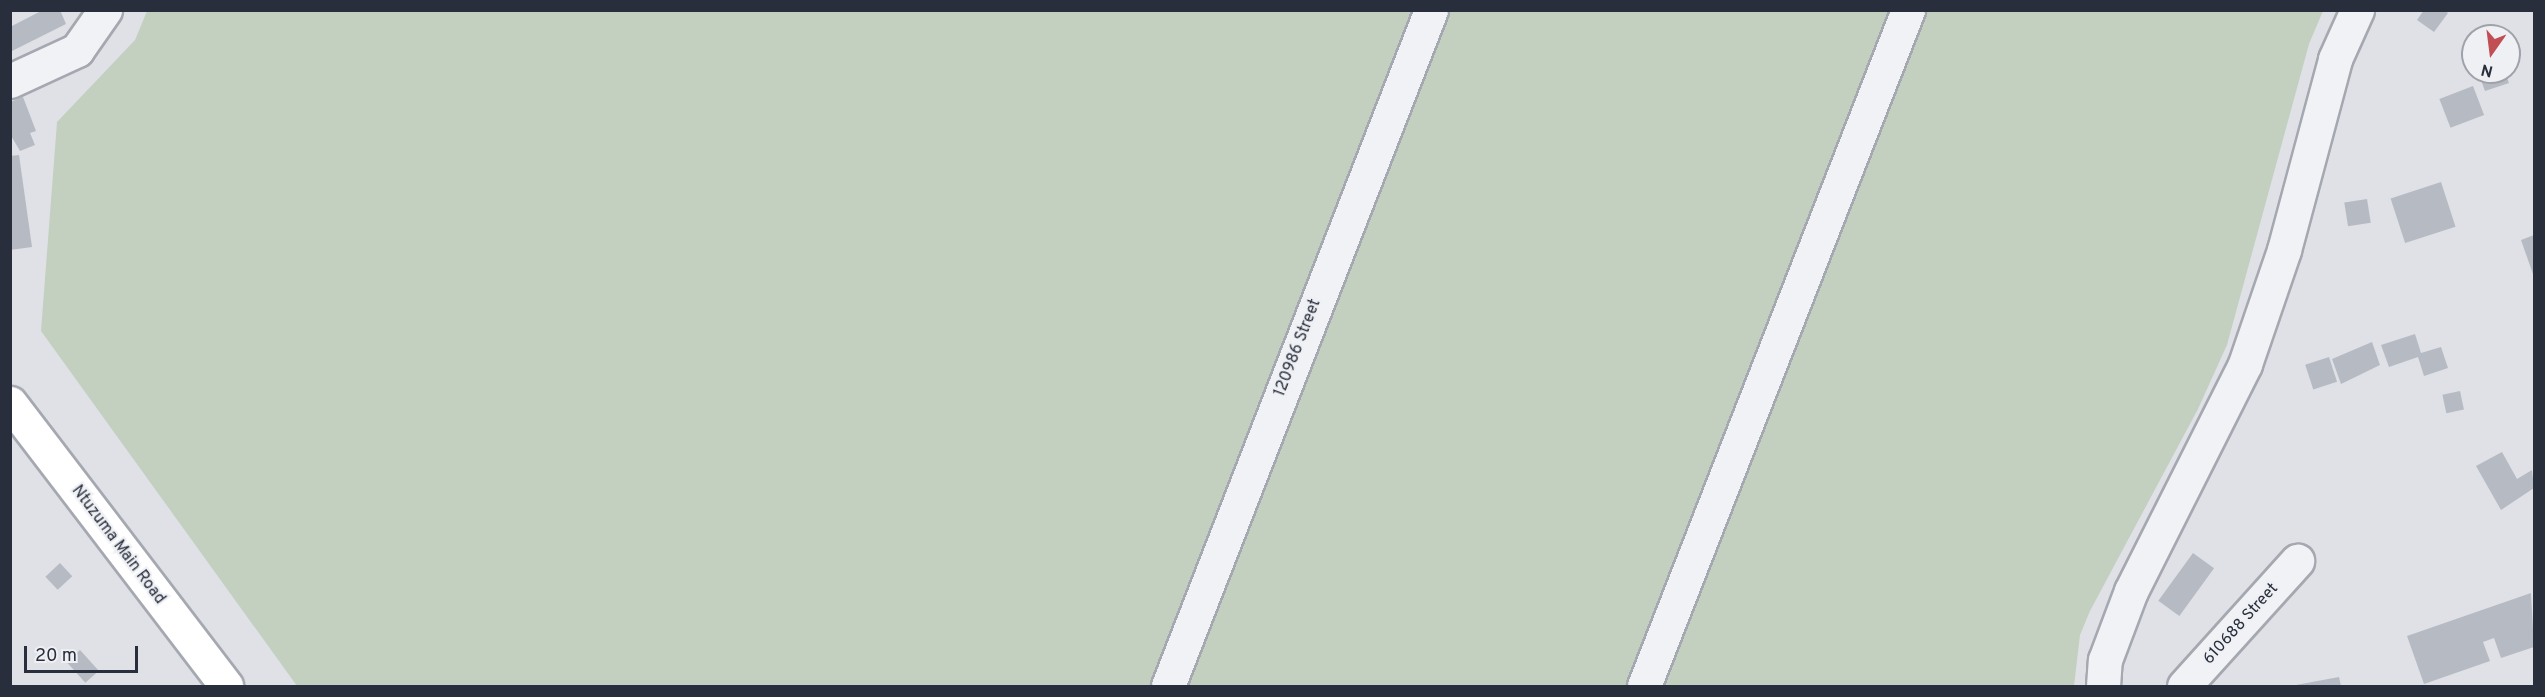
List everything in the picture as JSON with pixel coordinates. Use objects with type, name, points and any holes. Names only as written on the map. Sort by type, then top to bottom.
[{"type":"main road","name":"Ntuzuma Main Road","points":[[10,403],[226,687]]},
{"type":"street","points":[[10,81],[77,50],[105,10]]},
{"type":"street","name":"120986 Street","points":[[1168,687],[1431,10]]},
{"type":"street","points":[[1644,687],[1908,10]]},
{"type":"street","points":[[2103,687],[2105,660],[2131,591],[2245,364],[2284,250],[2335,59],[2357,10]]},
{"type":"street","name":"610688 Street","points":[[2184,687],[2297,561]]},
{"type":"green space","points":[[147,11],[2323,11],[2309,44],[2227,345],[2198,409],[2090,611],[2080,635],[2074,686],[297,686],[41,331],[57,122],[135,40]]},
{"type":"building","points":[[43,10],[60,10],[66,24],[10,52],[10,27]]},
{"type":"building","points":[[2424,10],[2444,10],[2448,13],[2434,32],[2417,20]]},
{"type":"building","points":[[2482,84],[2506,84],[2485,91]]},
{"type":"building","points":[[2473,86],[2484,115],[2451,128],[2439,99]]},
{"type":"building","points":[[23,97],[36,131],[30,133],[35,145],[20,151],[10,134],[10,102]]},
{"type":"building","points":[[19,155],[32,247],[10,250],[10,156]]},
{"type":"building","points":[[2441,182],[2456,227],[2405,243],[2391,198]]},
{"type":"building","points":[[2367,199],[2371,223],[2348,226],[2344,203]]},
{"type":"building","points":[[2534,235],[2534,277],[2521,240]]},
{"type":"building","points":[[2415,334],[2421,353],[2441,347],[2448,368],[2424,376],[2418,357],[2389,367],[2381,345]]},
{"type":"building","points":[[2372,342],[2380,365],[2341,384],[2332,359]]},
{"type":"building","points":[[2329,357],[2337,382],[2313,389],[2305,365]]},
{"type":"building","points":[[2460,391],[2464,410],[2446,413],[2442,395]]},
{"type":"building","points":[[2502,452],[2517,479],[2532,470],[2534,488],[2501,510],[2476,466]]},
{"type":"building","points":[[2193,553],[2214,568],[2179,616],[2158,601]]},
{"type":"building","points":[[60,563],[72,576],[58,590],[45,577]]},
{"type":"building","points":[[2531,593],[2534,647],[2501,658],[2494,638],[2483,642],[2490,661],[2424,684],[2407,636]]},
{"type":"building","points":[[80,650],[99,671],[85,683],[67,662]]},
{"type":"building","points":[[2339,677],[2341,686],[2296,686],[2296,685]]}]
